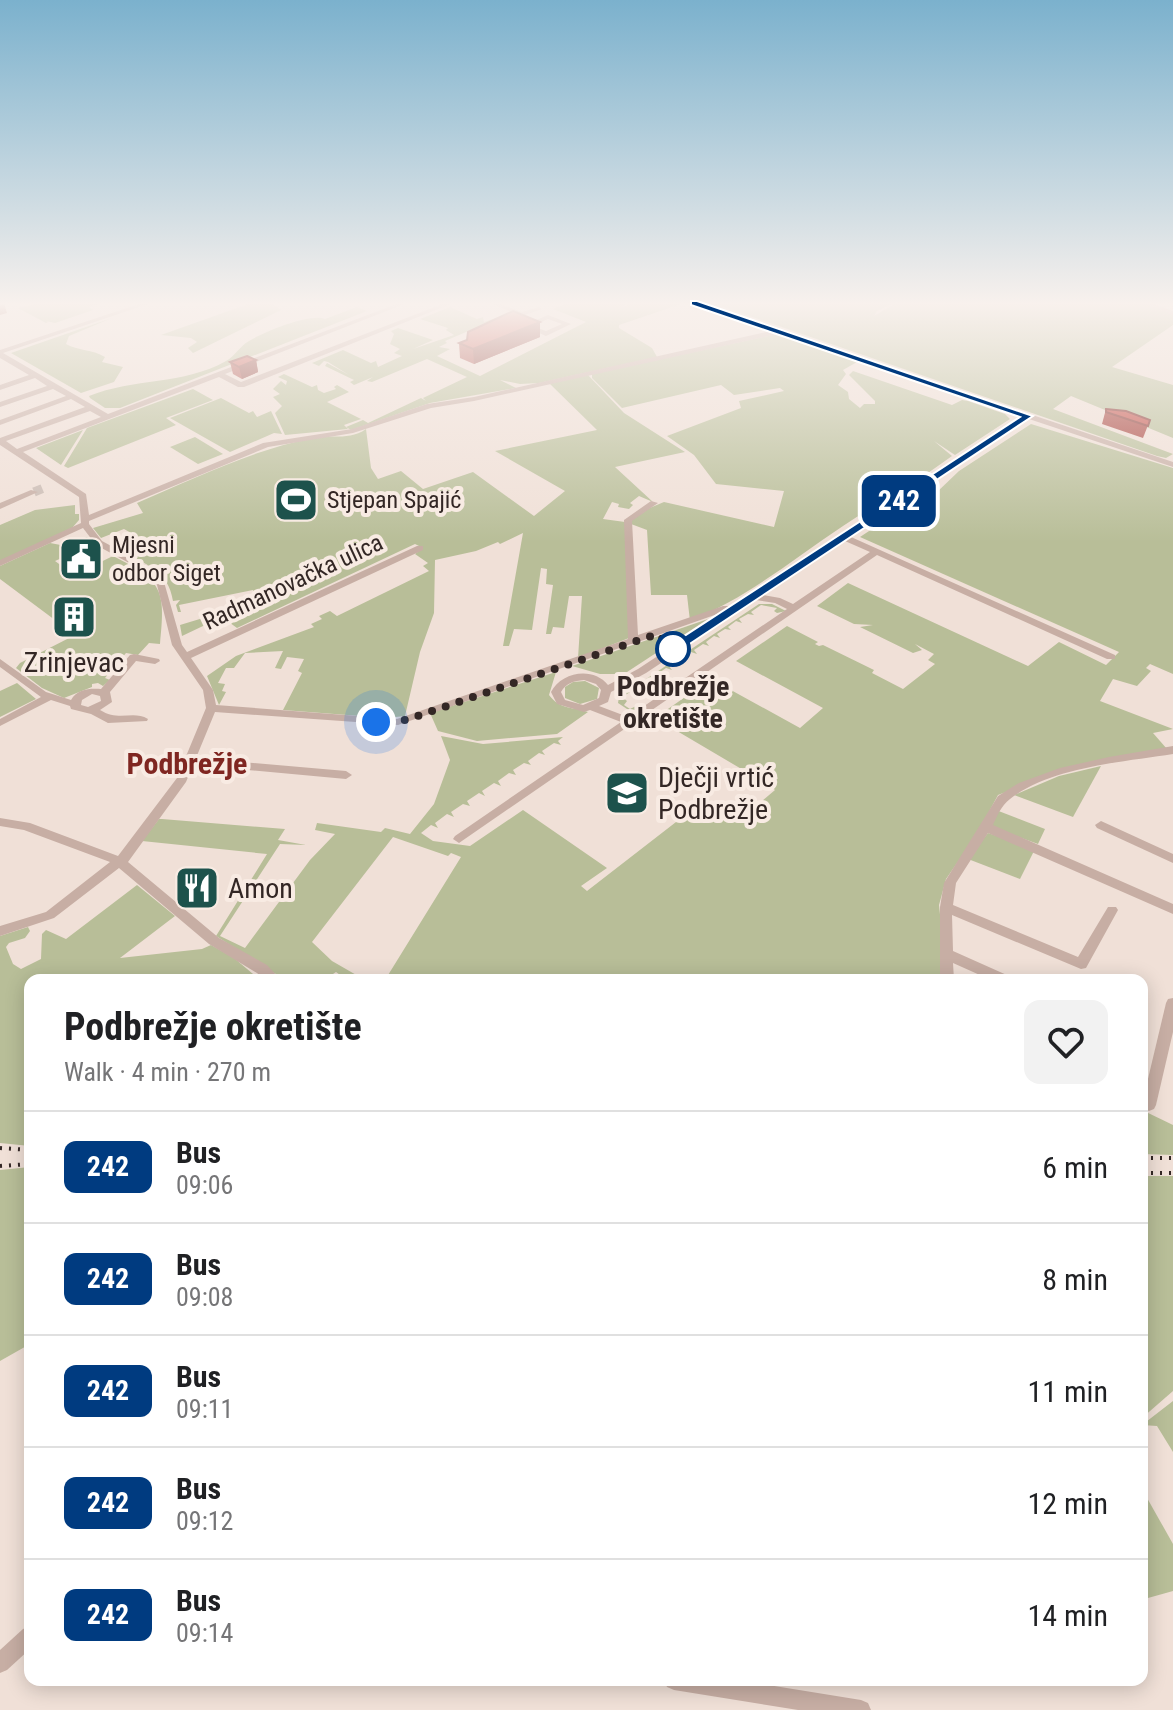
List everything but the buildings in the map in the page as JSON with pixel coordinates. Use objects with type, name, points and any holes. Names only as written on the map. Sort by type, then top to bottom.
[{"type":"street","points":[[47,383],[107,417]]},
{"type":"street","points":[[16,452],[196,383]]},
{"type":"street","points":[[0,563],[85,522],[270,444],[353,431],[434,405],[547,383]]},
{"type":"street","points":[[932,383],[1173,465]]},
{"type":"street","points":[[0,405],[53,386]]},
{"type":"street","points":[[0,423],[71,397]]},
{"type":"street","points":[[0,441],[90,408]]},
{"type":"street","points":[[592,707],[603,690],[655,661],[1028,416]]},
{"type":"street","points":[[0,441],[82,495],[85,522]]},
{"type":"street","points":[[49,486],[60,482]]},
{"type":"street","points":[[0,506],[34,492]]},
{"type":"street","points":[[633,642],[628,520],[654,503]]},
{"type":"street","name":"Radmanovačka ulica","points":[[85,522],[103,547],[145,568],[159,580],[175,638],[208,690],[211,708]]},
{"type":"street","points":[[844,537],[1111,657]]},
{"type":"street","name":"Radmanovačka ulica","points":[[185,657],[420,548]]},
{"type":"street","points":[[459,839],[627,720],[876,552]]},
{"type":"street","points":[[770,586],[777,600]]},
{"type":"street","points":[[753,597],[777,600],[795,609]]},
{"type":"street","points":[[0,931],[50,915],[119,861],[171,797],[191,761],[211,708],[398,722],[726,608]]},
{"type":"street","points":[[104,692],[134,657],[155,661]]},
{"type":"street","points":[[0,662],[49,697],[74,704],[79,710],[92,710],[107,702],[108,695],[104,692],[86,692],[74,704]]},
{"type":"street","points":[[585,677],[603,690],[627,720],[592,707],[567,706],[556,692],[569,679],[585,677]]},
{"type":"street","points":[[0,723],[49,697]]},
{"type":"street","points":[[92,710],[108,720],[143,719]]},
{"type":"street","points":[[947,974],[946,907],[950,883],[993,811],[1006,796],[1043,779],[1088,766],[1173,750]]},
{"type":"street","points":[[191,761],[346,775]]},
{"type":"street","points":[[0,822],[26,826],[119,861],[214,941],[265,974]]},
{"type":"street","points":[[1101,825],[1173,859]]},
{"type":"street","points":[[986,827],[1173,909]]},
{"type":"street","points":[[946,907],[1081,964],[1112,910]]},
{"type":"street","points":[[947,954],[991,974]]},
{"type":"street","points":[[1149,1105],[1173,1003]]},
{"type":"street","points":[[0,1663],[24,1641]]},
{"type":"street","points":[[711,1686],[861,1710]]},
{"type":"green space","points":[[63,383],[112,383],[81,393]]},
{"type":"green space","points":[[184,383],[120,408],[105,408],[89,396],[123,386]]},
{"type":"green space","points":[[279,383],[317,385],[318,390],[324,393],[336,389],[334,387],[337,385],[349,392],[327,402],[361,419],[344,425],[348,429],[285,435],[275,413],[282,406],[273,397],[280,394],[273,389]]},
{"type":"green space","points":[[455,383],[506,383],[516,388],[430,403],[351,430],[346,427],[363,420],[368,423],[421,398],[426,401],[423,398]]},
{"type":"green space","points":[[549,383],[595,383],[624,413],[685,452],[615,467],[653,502],[639,496],[630,503],[633,505],[629,509],[612,502],[603,519],[625,522],[629,638],[578,658],[582,596],[569,596],[564,628],[553,627],[551,634],[546,634],[553,585],[546,584],[547,569],[541,568],[532,630],[514,629],[509,646],[503,646],[523,533],[500,544],[498,542],[476,551],[435,560],[434,613],[420,652],[405,716],[386,718],[283,710],[302,673],[298,671],[304,659],[287,657],[281,669],[275,668],[283,651],[245,653],[234,668],[226,668],[218,683],[225,684],[222,691],[226,692],[219,705],[207,676],[236,656],[314,627],[311,624],[322,619],[319,616],[330,611],[337,616],[429,571],[423,566],[428,563],[415,554],[423,548],[415,544],[237,628],[222,617],[182,636],[180,625],[246,605],[244,600],[255,595],[253,590],[179,605],[181,612],[178,612],[176,605],[180,600],[173,601],[162,576],[123,552],[142,539],[124,529],[101,538],[93,528],[143,513],[137,503],[245,458],[312,438],[346,436],[366,429],[371,468],[378,479],[401,471],[423,489],[473,472],[534,516],[565,491],[495,451],[597,430]]},
{"type":"green space","points":[[597,383],[840,383],[838,385],[848,392],[849,399],[860,408],[864,404],[875,404],[875,401],[857,383],[887,383],[952,405],[962,400],[968,401],[1005,414],[1010,419],[955,455],[934,441],[952,456],[750,590],[690,621],[687,595],[651,595],[647,530],[631,524],[630,520],[664,502],[774,527],[784,491],[716,484],[694,455],[667,436],[741,408],[739,401],[784,391],[780,388],[734,395],[721,385],[622,408]]},
{"type":"green space","points":[[944,383],[1173,385],[1173,438],[1071,396],[1053,409],[1173,454],[1166,458]]},
{"type":"green space","points":[[193,389],[213,400],[166,418],[176,425],[68,468],[64,466],[87,428]]},
{"type":"green space","points":[[221,398],[249,413],[253,411],[257,417],[271,411],[282,434],[274,433],[230,452],[170,418]]},
{"type":"green space","points":[[1031,424],[1173,468],[1173,674],[1150,664],[1146,668],[1151,671],[1137,686],[1113,679],[1100,701],[1173,729],[1153,733],[1167,749],[1065,770],[998,795],[977,834],[946,879],[939,905],[942,933],[940,974],[389,974],[461,857],[451,853],[448,856],[393,837],[312,942],[332,961],[355,974],[276,974],[216,936],[267,854],[142,841],[162,819],[285,829],[278,840],[306,845],[280,844],[220,936],[245,948],[310,860],[335,834],[315,830],[317,823],[381,832],[385,828],[410,834],[434,804],[450,760],[441,736],[483,744],[563,737],[558,741],[561,745],[554,743],[542,751],[545,755],[539,753],[528,761],[531,765],[524,763],[513,770],[516,775],[509,773],[498,781],[501,786],[494,783],[482,791],[485,796],[479,793],[467,801],[470,806],[463,804],[451,812],[454,817],[447,814],[435,823],[438,828],[431,825],[421,833],[433,841],[470,846],[523,810],[607,868],[581,886],[587,891],[707,798],[738,821],[775,790],[770,786],[778,778],[758,766],[756,768],[764,773],[755,777],[655,718],[711,679],[800,728],[823,708],[736,661],[787,626],[818,642],[815,644],[874,670],[872,673],[903,689],[935,664],[928,660],[934,654],[915,644],[922,650],[913,653],[860,627],[873,625],[854,624],[817,606],[848,583],[1028,666],[1059,642],[1106,665],[1119,652],[860,537],[925,494],[936,493],[959,471]]},
{"type":"green space","points":[[83,430],[61,465],[36,448]]},
{"type":"green space","points":[[195,437],[223,454],[198,464],[170,447]]},
{"type":"green space","points":[[75,505],[79,520],[72,528],[0,561],[0,525],[35,510]]},
{"type":"green space","points":[[87,537],[93,544],[55,561],[74,575],[113,556],[142,572],[157,588],[161,598],[160,644],[149,643],[138,655],[126,653],[105,678],[110,680],[103,686],[92,684],[92,687],[64,698],[42,688],[16,668],[20,663],[75,635],[0,579],[0,566],[50,543],[66,546]]},
{"type":"green space","points":[[759,604],[772,604],[786,611],[777,613],[774,611],[777,608],[761,605],[751,612],[754,615],[748,614],[739,619],[742,623],[736,621],[728,627],[731,630],[725,629],[717,634],[720,638],[714,636],[706,642],[709,646],[703,644],[694,650],[697,654],[691,652],[681,658],[684,662],[678,660],[669,666],[672,670],[666,668],[656,675],[659,678],[654,676],[644,683],[647,687],[641,685],[635,689],[638,693],[632,691],[622,697],[627,701],[624,705],[630,709],[636,706],[639,710],[630,711],[618,703],[619,697]]},
{"type":"green space","points":[[708,619],[624,674],[600,674],[572,666]]},
{"type":"green space","points":[[556,672],[549,695],[553,700],[562,706],[588,712],[557,734],[477,741],[438,731],[430,713]]},
{"type":"green space","points":[[585,681],[599,688],[597,699],[580,704],[565,698],[565,687],[573,682]]},
{"type":"green space","points":[[17,683],[36,699],[0,717],[0,691]]},
{"type":"green space","points":[[1101,766],[1073,817],[1014,795],[1059,776]]},
{"type":"green space","points":[[996,810],[1045,829],[1038,844],[989,826]]},
{"type":"green space","points":[[988,833],[1035,849],[1020,879],[968,859]]},
{"type":"green space","points":[[137,885],[175,916],[120,958],[202,949],[211,945],[253,974],[24,974],[24,1145],[0,1143],[0,936],[28,927],[30,931],[25,938],[6,947],[13,964],[21,969],[41,959],[42,934],[46,930],[66,939]]},
{"type":"green space","points":[[1148,1113],[1173,1125],[1173,1155],[1148,1154]]},
{"type":"green space","points":[[24,1168],[24,1347],[0,1361],[0,1170]]},
{"type":"green space","points":[[1148,1176],[1173,1176],[1173,1391],[1148,1413]]},
{"type":"green space","points":[[1173,1401],[1173,1452],[1157,1426],[1148,1425],[1148,1420]]},
{"type":"green space","points":[[1148,1500],[1173,1544],[1173,1591],[1148,1598]]},
{"type":"tunnel","points":[[34,492],[46,487]]},
{"type":"railway","points":[[0,1148],[24,1150]]},
{"type":"railway","points":[[1148,1158],[1173,1158]]},
{"type":"railway","points":[[0,1166],[24,1164]]},
{"type":"railway","points":[[1148,1173],[1173,1173]]},
{"type":"bus line","name":"242","points":[[671,651],[1028,416],[932,383]]},
{"type":"place","name":"Stjepan Spajić","points":[[296,500]]},
{"type":"place","name":"Mjesni odbor Siget","points":[[81,559]]},
{"type":"place","name":"Zrinjevac","points":[[74,617]]},
{"type":"place","name":"Podbrežje okretište","points":[[673,649]]},
{"type":"place","name":"Dječji vrtić Podbrežje","points":[[627,793]]},
{"type":"place","name":"Amon","points":[[197,888]]},
{"type":"district","name":"Podbrežje","points":[[187,764]]},
{"type":"route","points":[[376,722],[406,720],[657,634],[673,649]]}]
